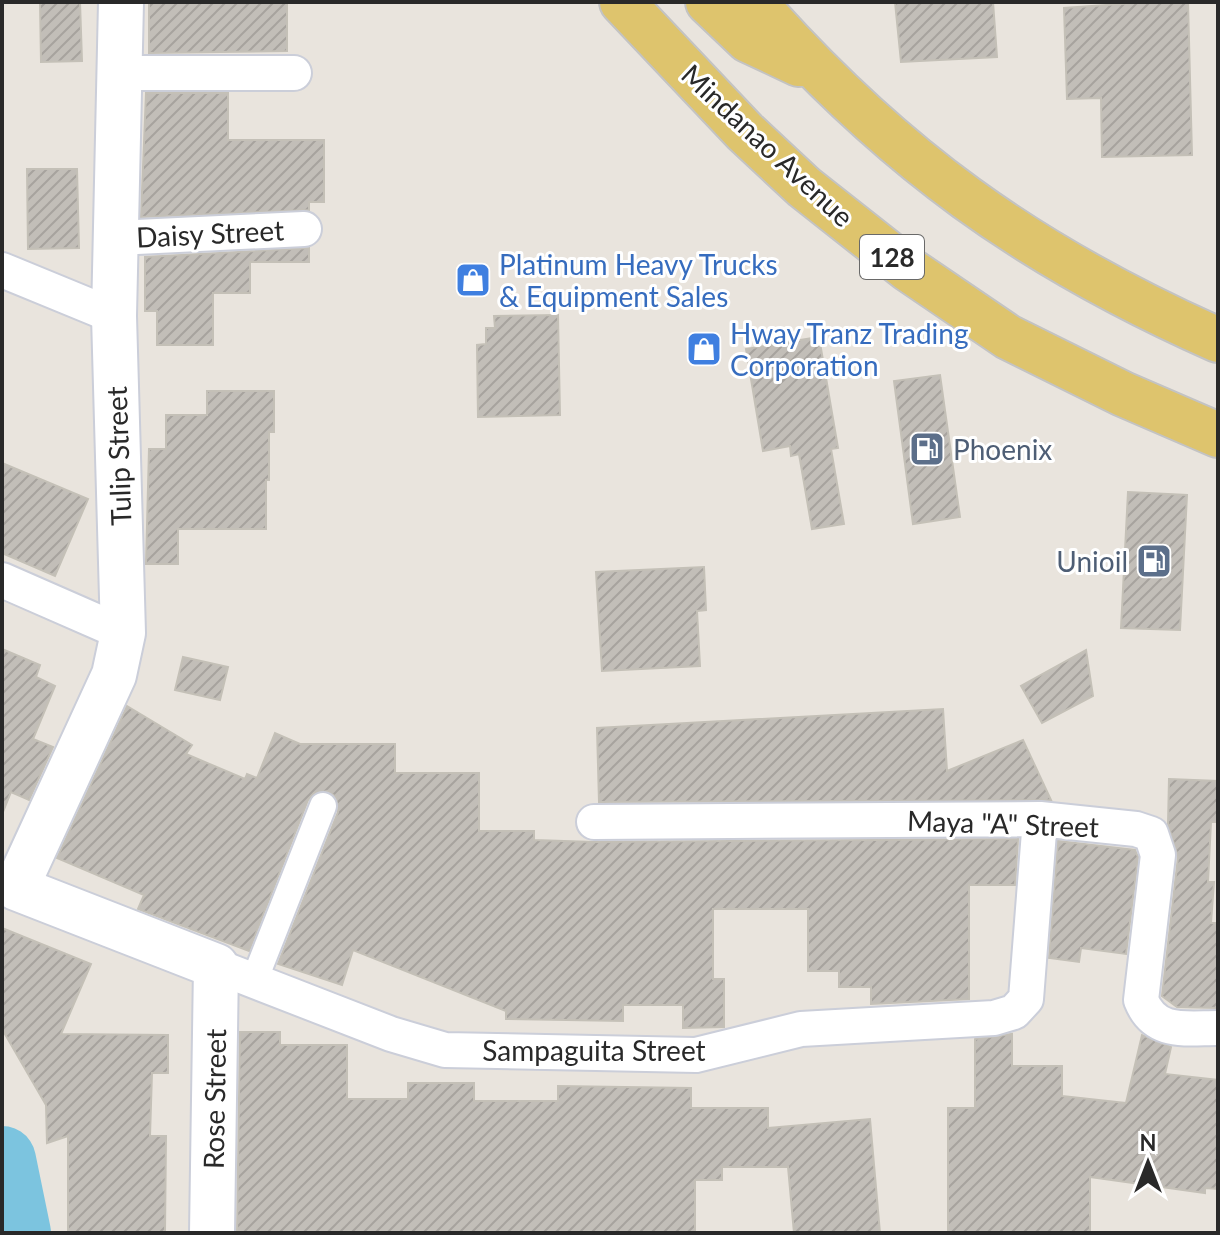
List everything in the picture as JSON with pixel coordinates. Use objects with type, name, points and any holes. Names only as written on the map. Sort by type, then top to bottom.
[{"type":"main road","name":"Mindanao Avenue","points":[[622,2],[804,187],[908,269],[1008,337],[1123,394],[1218,435]]},
{"type":"main road","points":[[708,2],[748,40],[767,52],[812,68]]},
{"type":"main road","points":[[754,2],[812,68],[886,138],[966,201],[1051,257],[1141,305],[1218,340]]},
{"type":"street","name":"Tulip Street","points":[[9,885],[114,675],[123,633],[114,316],[121,2]]},
{"type":"street","points":[[120,73],[294,73]]},
{"type":"street","name":"Daisy Street","points":[[116,238],[304,229]]},
{"type":"street","points":[[2,270],[114,316]]},
{"type":"street","points":[[2,580],[123,633]]},
{"type":"street","points":[[235,973],[323,806]]},
{"type":"street","name":"Sampaguita Street","points":[[9,885],[391,1034],[445,1050],[696,1055],[801,1029],[994,1018],[1014,1012],[1026,999],[1040,819]]},
{"type":"street","name":"Maya \"A\" Street","points":[[594,822],[1040,819],[1136,829],[1151,834],[1158,855],[1141,1000],[1147,1016],[1164,1028],[1218,1028]]},
{"type":"street","name":"Rose Street","points":[[212,1233],[235,973]]},
{"type":"building","points":[[40,2],[80,2],[82,61],[41,62]]},
{"type":"building","points":[[149,2],[287,2],[287,51],[149,53]]},
{"type":"building","points":[[895,2],[993,2],[997,57],[901,62]]},
{"type":"building","points":[[1188,2],[1192,155],[1102,157],[1101,98],[1067,99],[1064,8]]},
{"type":"building","points":[[146,93],[228,93],[228,140],[324,140],[324,202],[309,202],[309,210],[141,217]]},
{"type":"building","points":[[27,169],[77,169],[79,248],[28,249]]},
{"type":"building","points":[[309,248],[309,262],[250,262],[250,293],[213,293],[213,345],[157,345],[157,311],[145,311],[145,257]]},
{"type":"building","points":[[558,315],[560,415],[478,417],[477,345],[486,344],[486,328],[495,328],[494,316]]},
{"type":"building","points":[[819,337],[838,448],[831,449],[844,524],[812,529],[799,454],[791,456],[790,446],[763,451],[746,349]]},
{"type":"building","name":"Phoenix","points":[[940,375],[960,517],[913,524],[894,381]]},
{"type":"building","points":[[207,391],[274,391],[274,432],[269,432],[269,480],[266,480],[266,529],[178,529],[178,564],[146,564],[149,449],[166,449],[166,415],[207,415]]},
{"type":"building","points":[[2,463],[88,499],[55,576],[2,553]]},
{"type":"building","name":"Unioil","points":[[1128,492],[1187,495],[1180,630],[1121,628]]},
{"type":"building","points":[[704,567],[706,610],[697,611],[700,666],[602,671],[596,572]]},
{"type":"building","points":[[2,649],[40,665],[36,677],[55,686],[33,739],[53,747],[29,800],[11,792],[3,812]]},
{"type":"building","points":[[1086,650],[1093,696],[1042,723],[1021,686]]},
{"type":"building","points":[[183,657],[228,667],[220,700],[175,690]]},
{"type":"building","points":[[127,706],[192,745],[186,754],[245,779],[247,774],[257,778],[275,733],[300,744],[395,744],[395,773],[479,773],[479,831],[534,831],[534,840],[594,842],[1018,839],[1015,885],[969,885],[969,999],[871,1004],[871,987],[839,987],[839,971],[808,971],[808,909],[713,909],[713,979],[724,979],[724,1027],[683,1028],[683,1005],[623,1005],[623,1021],[506,1019],[506,1011],[353,950],[342,985],[278,964],[338,812],[336,797],[328,791],[314,793],[308,800],[249,951],[138,909],[144,895],[57,858]]},
{"type":"building","points":[[943,709],[947,771],[1023,740],[1051,800],[599,802],[597,728]]},
{"type":"building","points":[[1169,779],[1218,781],[1218,822],[1211,822],[1208,882],[1214,882],[1211,923],[1218,923],[1218,1008],[1177,1007],[1162,996],[1178,857],[1168,824]]},
{"type":"building","points":[[1058,841],[1135,850],[1138,857],[1126,954],[1081,948],[1079,962],[1049,958]]},
{"type":"building","points":[[2,928],[91,964],[61,1034],[168,1035],[168,1073],[152,1073],[150,1136],[166,1136],[165,1233],[68,1233],[68,1136],[47,1143],[46,1105],[2,1029]]},
{"type":"building","points":[[240,1032],[280,1032],[280,1045],[347,1045],[347,1099],[408,1099],[408,1083],[474,1083],[474,1101],[558,1101],[558,1086],[691,1088],[691,1108],[768,1108],[768,1128],[870,1119],[880,1233],[794,1233],[788,1167],[722,1167],[722,1180],[695,1180],[695,1233],[237,1233]]},
{"type":"building","points":[[1012,1034],[1012,1066],[1062,1066],[1062,1096],[1126,1103],[1142,1035],[1171,1047],[1165,1074],[1218,1080],[1218,1189],[1205,1188],[1205,1193],[1090,1177],[1090,1233],[948,1233],[948,1108],[975,1108],[975,1039]]},
{"type":"waterway","points":[[2,1160],[17,1233]]},
{"type":"place","name":"Platinum Heavy Trucks & Equipment Sales","points":[[473,280]]},
{"type":"place","name":"Hway Tranz Trading Corporation","points":[[704,349]]},
{"type":"place","name":"Phoenix","points":[[927,449]]},
{"type":"place","name":"Unioil","points":[[1154,561]]}]
